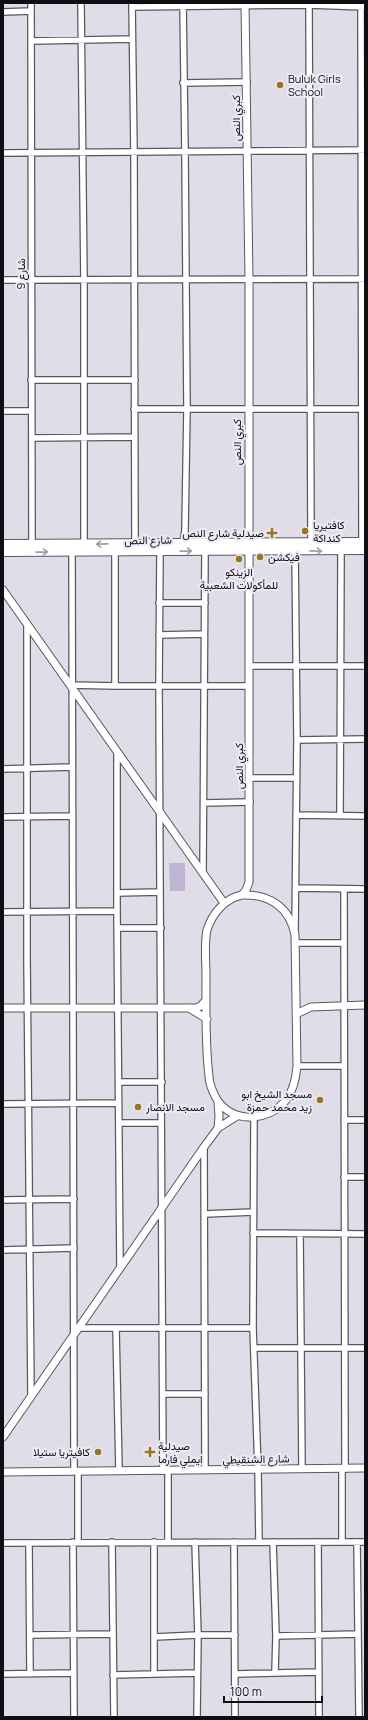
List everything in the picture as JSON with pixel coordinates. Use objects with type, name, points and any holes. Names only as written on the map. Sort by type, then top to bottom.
[{"type":"main road","name":"شارع النص","points":[[3,544],[84,548],[115,552],[205,551],[311,542],[364,545]]},
{"type":"main road","name":"شارع النص","points":[[3,552],[72,552],[84,548],[135,544],[183,543],[295,550],[341,550],[364,545]]},
{"type":"street","name":"شارع 9","points":[[31,3],[32,545]]},
{"type":"street","points":[[81,3],[80,40],[84,281],[84,548]]},
{"type":"street","name":"كبري النص","points":[[245,4],[248,152],[249,882]]},
{"type":"street","points":[[309,4],[312,409],[311,542]]},
{"type":"street","points":[[135,544],[132,5],[309,4],[362,6],[364,383],[362,410],[364,545]]},
{"type":"street","points":[[183,5],[186,280],[186,409],[183,543]]},
{"type":"street","points":[[3,12],[31,11]]},
{"type":"street","points":[[31,41],[132,39]]},
{"type":"street","points":[[183,83],[247,82]]},
{"type":"street","points":[[3,153],[363,150]]},
{"type":"street","points":[[3,280],[84,281],[363,279]]},
{"type":"street","points":[[31,380],[135,380]]},
{"type":"street","points":[[134,409],[362,410]]},
{"type":"street","points":[[3,411],[32,411]]},
{"type":"street","points":[[32,438],[134,437]]},
{"type":"street","points":[[295,550],[297,740],[295,935]]},
{"type":"street","points":[[340,816],[341,550]]},
{"type":"street","points":[[160,551],[159,686],[163,1394],[168,1542]]},
{"type":"street","points":[[204,873],[205,551]]},
{"type":"street","points":[[72,552],[71,686],[73,1103],[76,1331],[76,1471],[73,1635],[74,1717]]},
{"type":"street","points":[[115,552],[115,686]]},
{"type":"street","points":[[3,590],[224,903]]},
{"type":"street","points":[[159,603],[205,603]]},
{"type":"street","points":[[27,622],[29,1249],[31,1394]]},
{"type":"street","points":[[159,634],[204,634]]},
{"type":"street","points":[[249,666],[365,666]]},
{"type":"street","points":[[71,686],[249,686]]},
{"type":"street","points":[[297,740],[365,739]]},
{"type":"street","points":[[117,752],[120,1268]]},
{"type":"street","points":[[3,769],[72,767]]},
{"type":"street","points":[[250,778],[296,778]]},
{"type":"street","points":[[204,803],[250,802]]},
{"type":"street","points":[[296,815],[365,816]]},
{"type":"street","points":[[3,817],[72,816]]},
{"type":"street","points":[[242,895],[249,882],[258,896]]},
{"type":"street","points":[[296,888],[365,889]]},
{"type":"street","points":[[342,1542],[344,1348],[344,889]]},
{"type":"street","points":[[117,893],[160,892]]},
{"type":"street","points":[[242,895],[258,896],[277,904],[286,912],[292,920],[296,943],[297,1066],[294,1084],[286,1101],[270,1113],[254,1118],[237,1116],[223,1107],[218,1102],[212,1090],[209,1076],[206,1000],[207,931],[215,913],[224,903],[242,895]]},
{"type":"street","points":[[3,912],[117,911]]},
{"type":"street","points":[[117,928],[161,928]]},
{"type":"street","points":[[296,943],[343,943]]},
{"type":"street","points":[[296,999],[311,1007]]},
{"type":"street","points":[[3,1008],[189,1008],[201,1006],[206,1000]]},
{"type":"street","points":[[296,1014],[311,1007],[365,1006]]},
{"type":"street","points":[[189,1008],[207,1019]]},
{"type":"street","points":[[297,1066],[344,1066]]},
{"type":"street","points":[[118,1082],[162,1082]]},
{"type":"street","points":[[218,1102],[220,1117],[218,1128]]},
{"type":"street","points":[[3,1104],[118,1103]]},
{"type":"street","points":[[3,1436],[204,1147],[218,1128],[237,1116]]},
{"type":"street","points":[[254,1118],[253,1328],[259,1542]]},
{"type":"street","points":[[344,1120],[365,1120]]},
{"type":"street","points":[[119,1123],[162,1123]]},
{"type":"street","points":[[204,1147],[205,1470]]},
{"type":"street","points":[[344,1177],[365,1177]]},
{"type":"street","points":[[3,1200],[74,1199]]},
{"type":"street","points":[[205,1214],[253,1212]]},
{"type":"street","points":[[253,1234],[365,1234]]},
{"type":"street","points":[[300,1234],[302,1469]]},
{"type":"street","points":[[3,1250],[74,1248]]},
{"type":"street","points":[[76,1331],[116,1329],[253,1328]]},
{"type":"street","points":[[116,1329],[119,1471]]},
{"type":"street","points":[[254,1348],[365,1348]]},
{"type":"street","points":[[163,1394],[205,1394]]},
{"type":"street","name":"شارع الشنقيطي","points":[[3,1472],[365,1468]]},
{"type":"street","points":[[112,1542],[114,1717]]},
{"type":"street","points":[[154,1542],[154,1674]]},
{"type":"street","points":[[195,1542],[198,1634],[197,1717]]},
{"type":"street","points":[[234,1542],[236,1674],[235,1717]]},
{"type":"street","points":[[273,1542],[276,1636],[275,1672]]},
{"type":"street","points":[[318,1542],[319,1717]]},
{"type":"street","points":[[357,1542],[358,1634],[362,1672],[359,1717]]},
{"type":"street","points":[[3,1543],[365,1542]]},
{"type":"street","points":[[29,1543],[30,1674]]},
{"type":"street","points":[[30,1635],[112,1634]]},
{"type":"street","points":[[154,1637],[198,1634],[235,1635]]},
{"type":"street","points":[[276,1636],[358,1634]]},
{"type":"street","points":[[236,1674],[319,1672]]},
{"type":"street","points":[[3,1674],[73,1673]]},
{"type":"street","points":[[113,1675],[197,1674]]},
{"type":"shaded area","points":[[169,863],[185,863],[185,891],[170,891]]},
{"type":"place","name":"Buluk Girls School","points":[[280,85]]},
{"type":"place","name":"كافتيريا كنداكة","points":[[305,531]]},
{"type":"place","name":"صيدلية شارع النص","points":[[272,533]]},
{"type":"place","name":"فيكشن","points":[[260,557]]},
{"type":"place","name":"الزينكو للمأكولات الشعبية","points":[[239,559]]},
{"type":"place","name":"مسجد الشيخ ابو زيد محمد حمزة","points":[[320,1100]]},
{"type":"place","name":"مسجد الانصار","points":[[138,1107]]},
{"type":"place","name":"كافيتريا ستيلا","points":[[98,1452]]},
{"type":"place","name":"صيدلية ايملي فارما","points":[[150,1452]]}]
